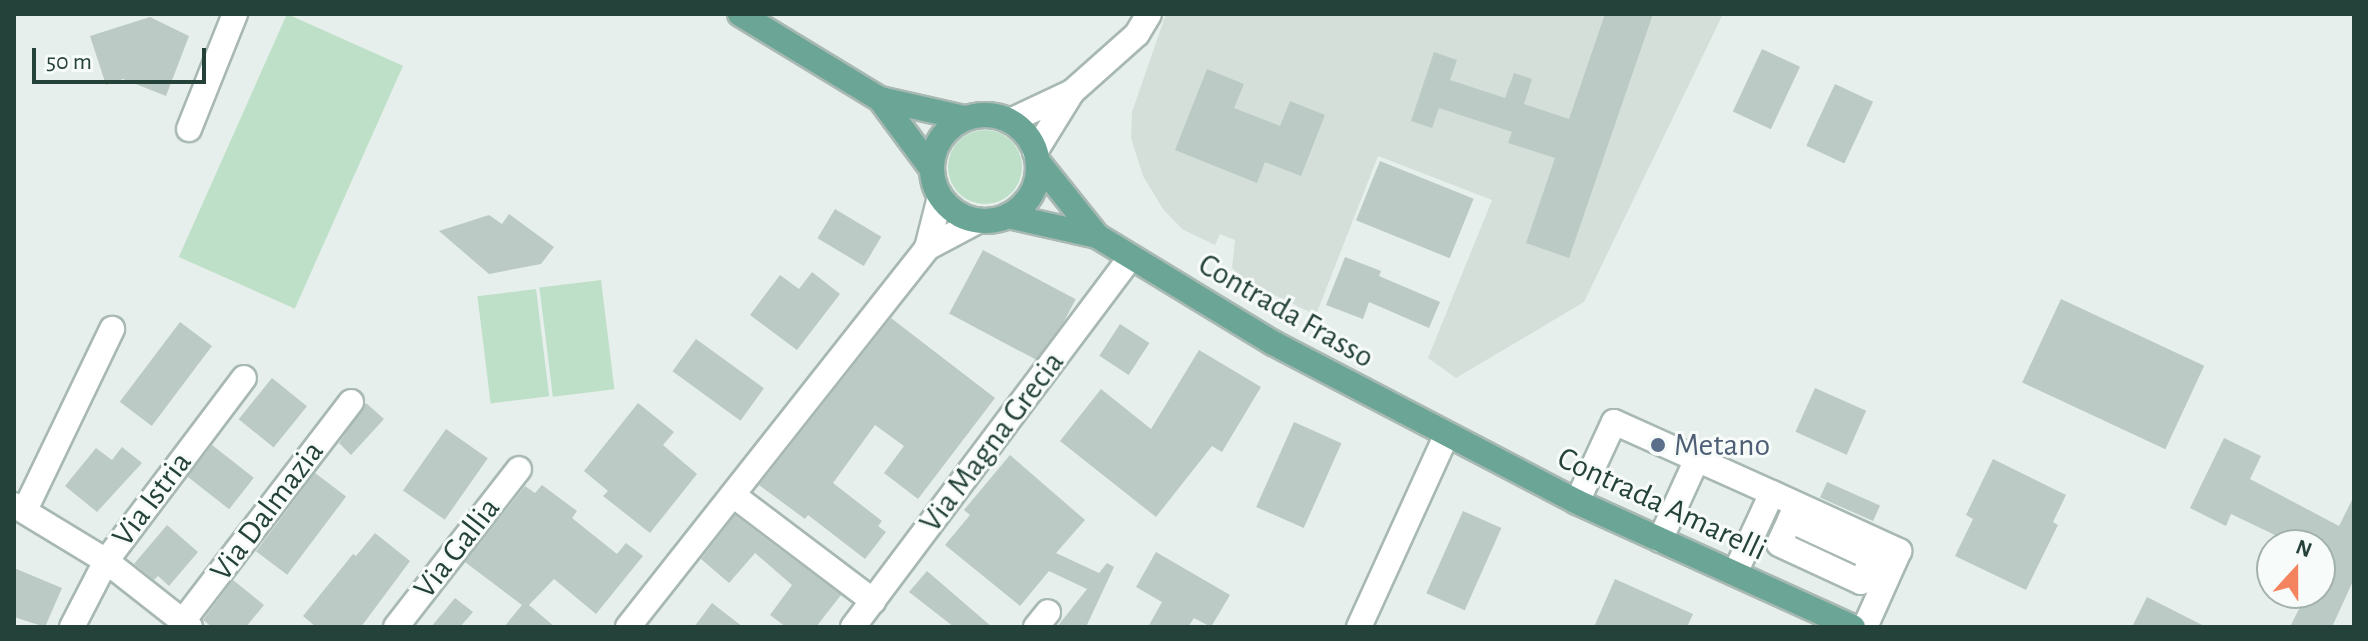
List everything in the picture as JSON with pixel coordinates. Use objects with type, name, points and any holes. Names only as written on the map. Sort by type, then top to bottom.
[{"type":"main road","points":[[740,14],[880,99],[964,118],[995,116],[1010,121],[1023,131],[1037,157],[1030,196],[1008,216],[978,221],[963,217],[940,197],[931,168],[880,99]]},
{"type":"main road","points":[[931,168],[940,139],[964,118]]},
{"type":"main road","name":"Contrada Frasso","points":[[1037,157],[1097,236],[1337,379],[1446,436]]},
{"type":"main road","name":"Contrada Frasso","points":[[1008,216],[1097,236]]},
{"type":"main road","name":"Contrada Amarelli","points":[[1446,436],[1577,502],[1853,627]]},
{"type":"street","points":[[189,129],[235,14]]},
{"type":"street","points":[[1010,121],[1072,92],[1137,34],[1149,14]]},
{"type":"street","points":[[1037,157],[1072,92]]},
{"type":"street","points":[[628,627],[927,248],[940,197]]},
{"type":"street","points":[[927,248],[978,221]]},
{"type":"street","name":"Via Magna Grecia","points":[[853,627],[1130,258]]},
{"type":"street","points":[[112,329],[20,507],[106,561],[187,624]]},
{"type":"street","name":"Via Istria","points":[[72,627],[106,561],[244,378]]},
{"type":"street","name":"Via Dalmazia","points":[[187,624],[351,402]]},
{"type":"street","points":[[1577,502],[1614,422],[1772,493],[1790,519],[1873,557],[1899,551],[1865,627]]},
{"type":"street","points":[[1359,627],[1446,436]]},
{"type":"street","points":[[1660,540],[1697,459]]},
{"type":"street","name":"Via Gallia","points":[[396,627],[519,469]]},
{"type":"street","points":[[1735,573],[1772,493]]},
{"type":"street","points":[[733,495],[873,601]]},
{"type":"street","points":[[1790,519],[1779,544],[1861,582],[1873,557]]},
{"type":"shaded area","points":[[1166,14],[1723,14],[1584,302],[1456,378],[1428,358],[1492,200],[1378,156],[1316,315],[1246,281],[1232,268],[1235,240],[1220,234],[1215,245],[1182,229],[1163,209],[1143,176],[1131,138],[1132,112]]},
{"type":"green space","points":[[287,14],[403,66],[295,309],[179,257]]},
{"type":"green space","points":[[985,130],[999,133],[1011,141],[1019,153],[1022,167],[1019,181],[1011,193],[999,201],[985,204],[971,201],[959,193],[951,181],[948,167],[951,153],[959,141],[971,133]]},
{"type":"green space","points":[[601,280],[614,389],[553,397],[539,288]]},
{"type":"green space","points":[[536,289],[549,396],[491,403],[477,296]]},
{"type":"building","points":[[1605,14],[1653,14],[1569,258],[1526,243],[1555,158],[1508,143],[1512,132],[1439,108],[1432,128],[1411,121],[1434,52],[1457,60],[1450,80],[1505,98],[1514,73],[1532,79],[1524,104],[1569,119]]},
{"type":"building","points":[[150,17],[189,36],[166,96],[123,79],[106,85],[90,36]]},
{"type":"building","points":[[1762,49],[1800,67],[1771,129],[1733,112]]},
{"type":"building","points":[[1207,69],[1244,84],[1234,108],[1280,126],[1290,101],[1325,115],[1301,176],[1265,162],[1257,183],[1175,150]]},
{"type":"building","points":[[1835,84],[1873,102],[1844,163],[1806,146]]},
{"type":"building","points":[[1380,161],[1474,199],[1450,258],[1356,220]]},
{"type":"building","points":[[835,209],[881,237],[864,266],[817,238]]},
{"type":"building","points":[[509,214],[554,247],[541,264],[489,274],[439,231],[489,215],[502,224]]},
{"type":"building","points":[[983,250],[1076,299],[1042,363],[949,314]]},
{"type":"building","points":[[1345,257],[1381,271],[1379,276],[1440,302],[1429,328],[1369,302],[1363,319],[1326,305]]},
{"type":"building","points":[[812,272],[840,294],[797,350],[750,315],[780,275],[799,289]]},
{"type":"building","points":[[2061,299],[2204,366],[2165,449],[2022,382]]},
{"type":"building","points":[[891,318],[995,398],[918,499],[884,473],[904,446],[875,425],[833,483],[882,521],[878,526],[886,532],[865,559],[808,515],[805,519],[759,485]]},
{"type":"building","points":[[180,322],[212,346],[152,426],[120,402]]},
{"type":"building","points":[[1120,324],[1149,343],[1129,375],[1099,356]]},
{"type":"building","points":[[696,339],[764,388],[740,421],[672,371]]},
{"type":"building","points":[[1199,350],[1261,387],[1222,452],[1212,446],[1156,517],[1060,441],[1101,389],[1151,429]]},
{"type":"building","points":[[272,378],[307,406],[274,448],[239,419]]},
{"type":"building","points":[[1815,388],[1866,411],[1847,455],[1795,432]]},
{"type":"building","points":[[366,403],[384,419],[351,455],[339,443]]},
{"type":"building","points":[[638,403],[674,432],[663,445],[697,474],[650,533],[603,496],[608,491],[584,471]]},
{"type":"building","points":[[1294,422],[1342,443],[1304,528],[1256,507]]},
{"type":"building","points":[[446,429],[488,458],[445,520],[403,490]]},
{"type":"building","points":[[2224,438],[2261,456],[2250,479],[2339,526],[2354,496],[2354,579],[2332,627],[2290,627],[2299,609],[2336,609],[2336,529],[2262,529],[2231,514],[2226,526],[2190,508]]},
{"type":"building","points":[[212,445],[254,478],[229,509],[187,477]]},
{"type":"building","points":[[122,447],[142,463],[97,512],[65,486],[96,448],[112,460]]},
{"type":"building","points":[[1010,455],[1085,520],[1056,553],[1099,573],[1107,563],[1114,567],[1086,627],[1057,627],[1087,589],[1049,571],[1020,606],[945,545],[970,515],[964,510]]},
{"type":"building","points":[[1993,459],[2066,495],[2053,522],[2058,525],[2026,590],[1955,556],[1973,519],[1966,515]]},
{"type":"building","points":[[315,473],[346,496],[287,575],[256,551]]},
{"type":"building","points":[[1827,482],[1880,506],[1873,521],[1820,498]]},
{"type":"building","points":[[542,485],[577,511],[572,518],[617,554],[626,543],[643,556],[596,614],[554,579],[529,605],[555,627],[504,627],[522,605],[465,562],[525,486],[535,493]]},
{"type":"building","points":[[1463,511],[1501,528],[1465,610],[1426,593]]},
{"type":"building","points":[[735,515],[841,595],[816,627],[786,627],[770,615],[792,585],[755,553],[729,583],[701,559]]},
{"type":"building","points":[[167,525],[198,552],[169,586],[158,576],[154,580],[134,564]]},
{"type":"building","points":[[375,533],[410,561],[361,627],[316,627],[303,616],[353,554],[356,556]]},
{"type":"building","points":[[1156,552],[1230,595],[1211,627],[1194,618],[1188,627],[1148,627],[1162,602],[1136,587]]},
{"type":"building","points":[[14,568],[62,588],[45,627],[14,617]]},
{"type":"building","points":[[927,571],[992,627],[954,627],[909,592]]},
{"type":"building","points":[[1615,579],[1693,614],[1687,627],[1594,627]]},
{"type":"building","points":[[233,580],[264,605],[246,627],[212,627],[203,620]]},
{"type":"building","points":[[2147,597],[2206,627],[2132,627]]},
{"type":"building","points":[[455,598],[473,612],[460,627],[431,627]]},
{"type":"building","points":[[712,603],[743,627],[694,627]]},
{"type":"place","name":"Metano","points":[[1658,445]]}]
